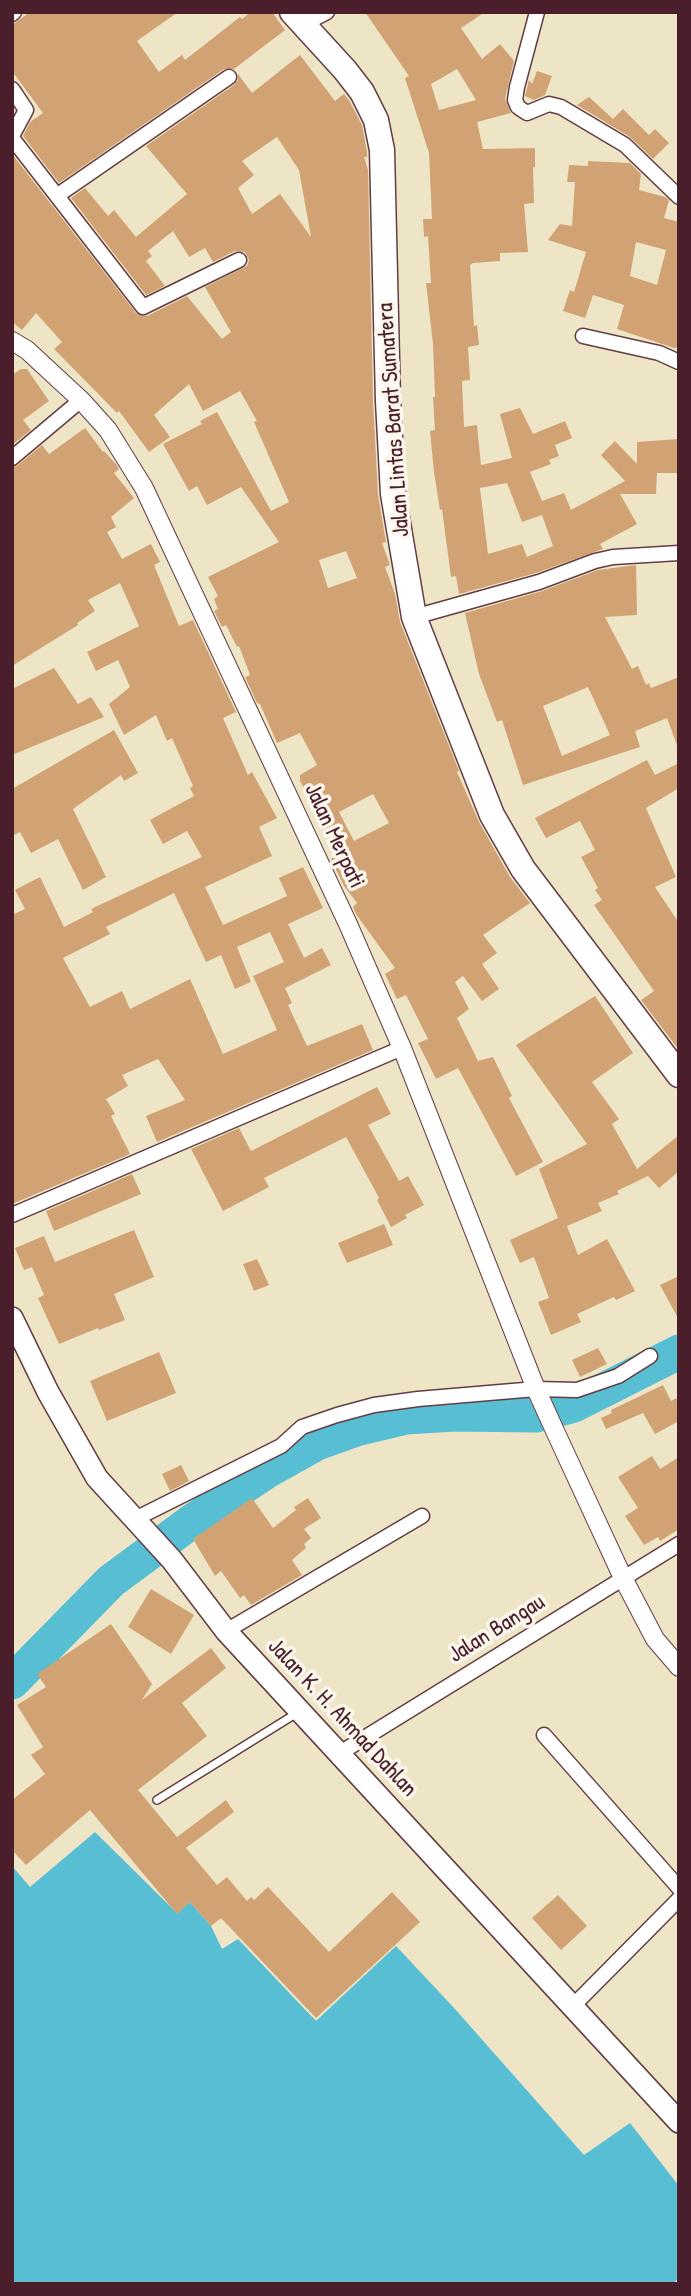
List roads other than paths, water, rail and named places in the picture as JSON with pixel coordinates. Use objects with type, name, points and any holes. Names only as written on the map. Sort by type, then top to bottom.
[{"type":"highway","name":"Jalan Lintas Barat Sumatera","points":[[298,18],[362,92],[376,120],[382,150],[393,494],[414,617],[492,815],[523,869],[679,1075]]},
{"type":"main road","name":"Jalan K. H. Ahmad Dahlan","points":[[12,1318],[48,1392],[97,1478],[172,1560],[226,1632],[679,2122]]},
{"type":"street","points":[[298,18],[327,12]]},
{"type":"street","points":[[537,12],[517,87],[515,100],[518,107],[527,113],[542,106],[561,107],[625,145],[679,197]]},
{"type":"street","points":[[58,195],[229,76]]},
{"type":"street","points":[[12,89],[26,110],[12,137],[143,307],[239,260]]},
{"type":"street","points":[[583,336],[659,353],[679,362]]},
{"type":"street","name":"Jalan Merpati","points":[[12,341],[27,350],[81,400],[108,430],[144,488],[348,924],[402,1048],[555,1431],[623,1578],[656,1639],[679,1667]]},
{"type":"street","points":[[12,458],[81,400]]},
{"type":"street","points":[[414,617],[538,582],[595,561],[679,552]]},
{"type":"street","points":[[12,1215],[402,1048]]},
{"type":"street","points":[[138,1523],[281,1446],[302,1427],[337,1415],[374,1405],[418,1399],[577,1390],[618,1376],[650,1356]]},
{"type":"street","points":[[226,1632],[422,1516]]},
{"type":"street","name":"Jalan Bangau","points":[[340,1753],[679,1544]]},
{"type":"street","points":[[544,1735],[679,1888]]},
{"type":"street","points":[[572,2007],[679,1899]]},
{"type":"lane","points":[[157,1800],[300,1710]]},
{"type":"water","points":[[95,1832],[177,1913],[190,1902],[211,1926],[222,1949],[238,1939],[316,2021],[396,1946],[584,2155],[630,2123],[679,2186],[679,2278],[672,2284],[12,2284],[12,1866],[30,1887]]},
{"type":"waterway","points":[[12,1682],[111,1581],[191,1522],[267,1471],[317,1443],[356,1429],[406,1417],[454,1414],[536,1415],[574,1405],[679,1352]]}]
